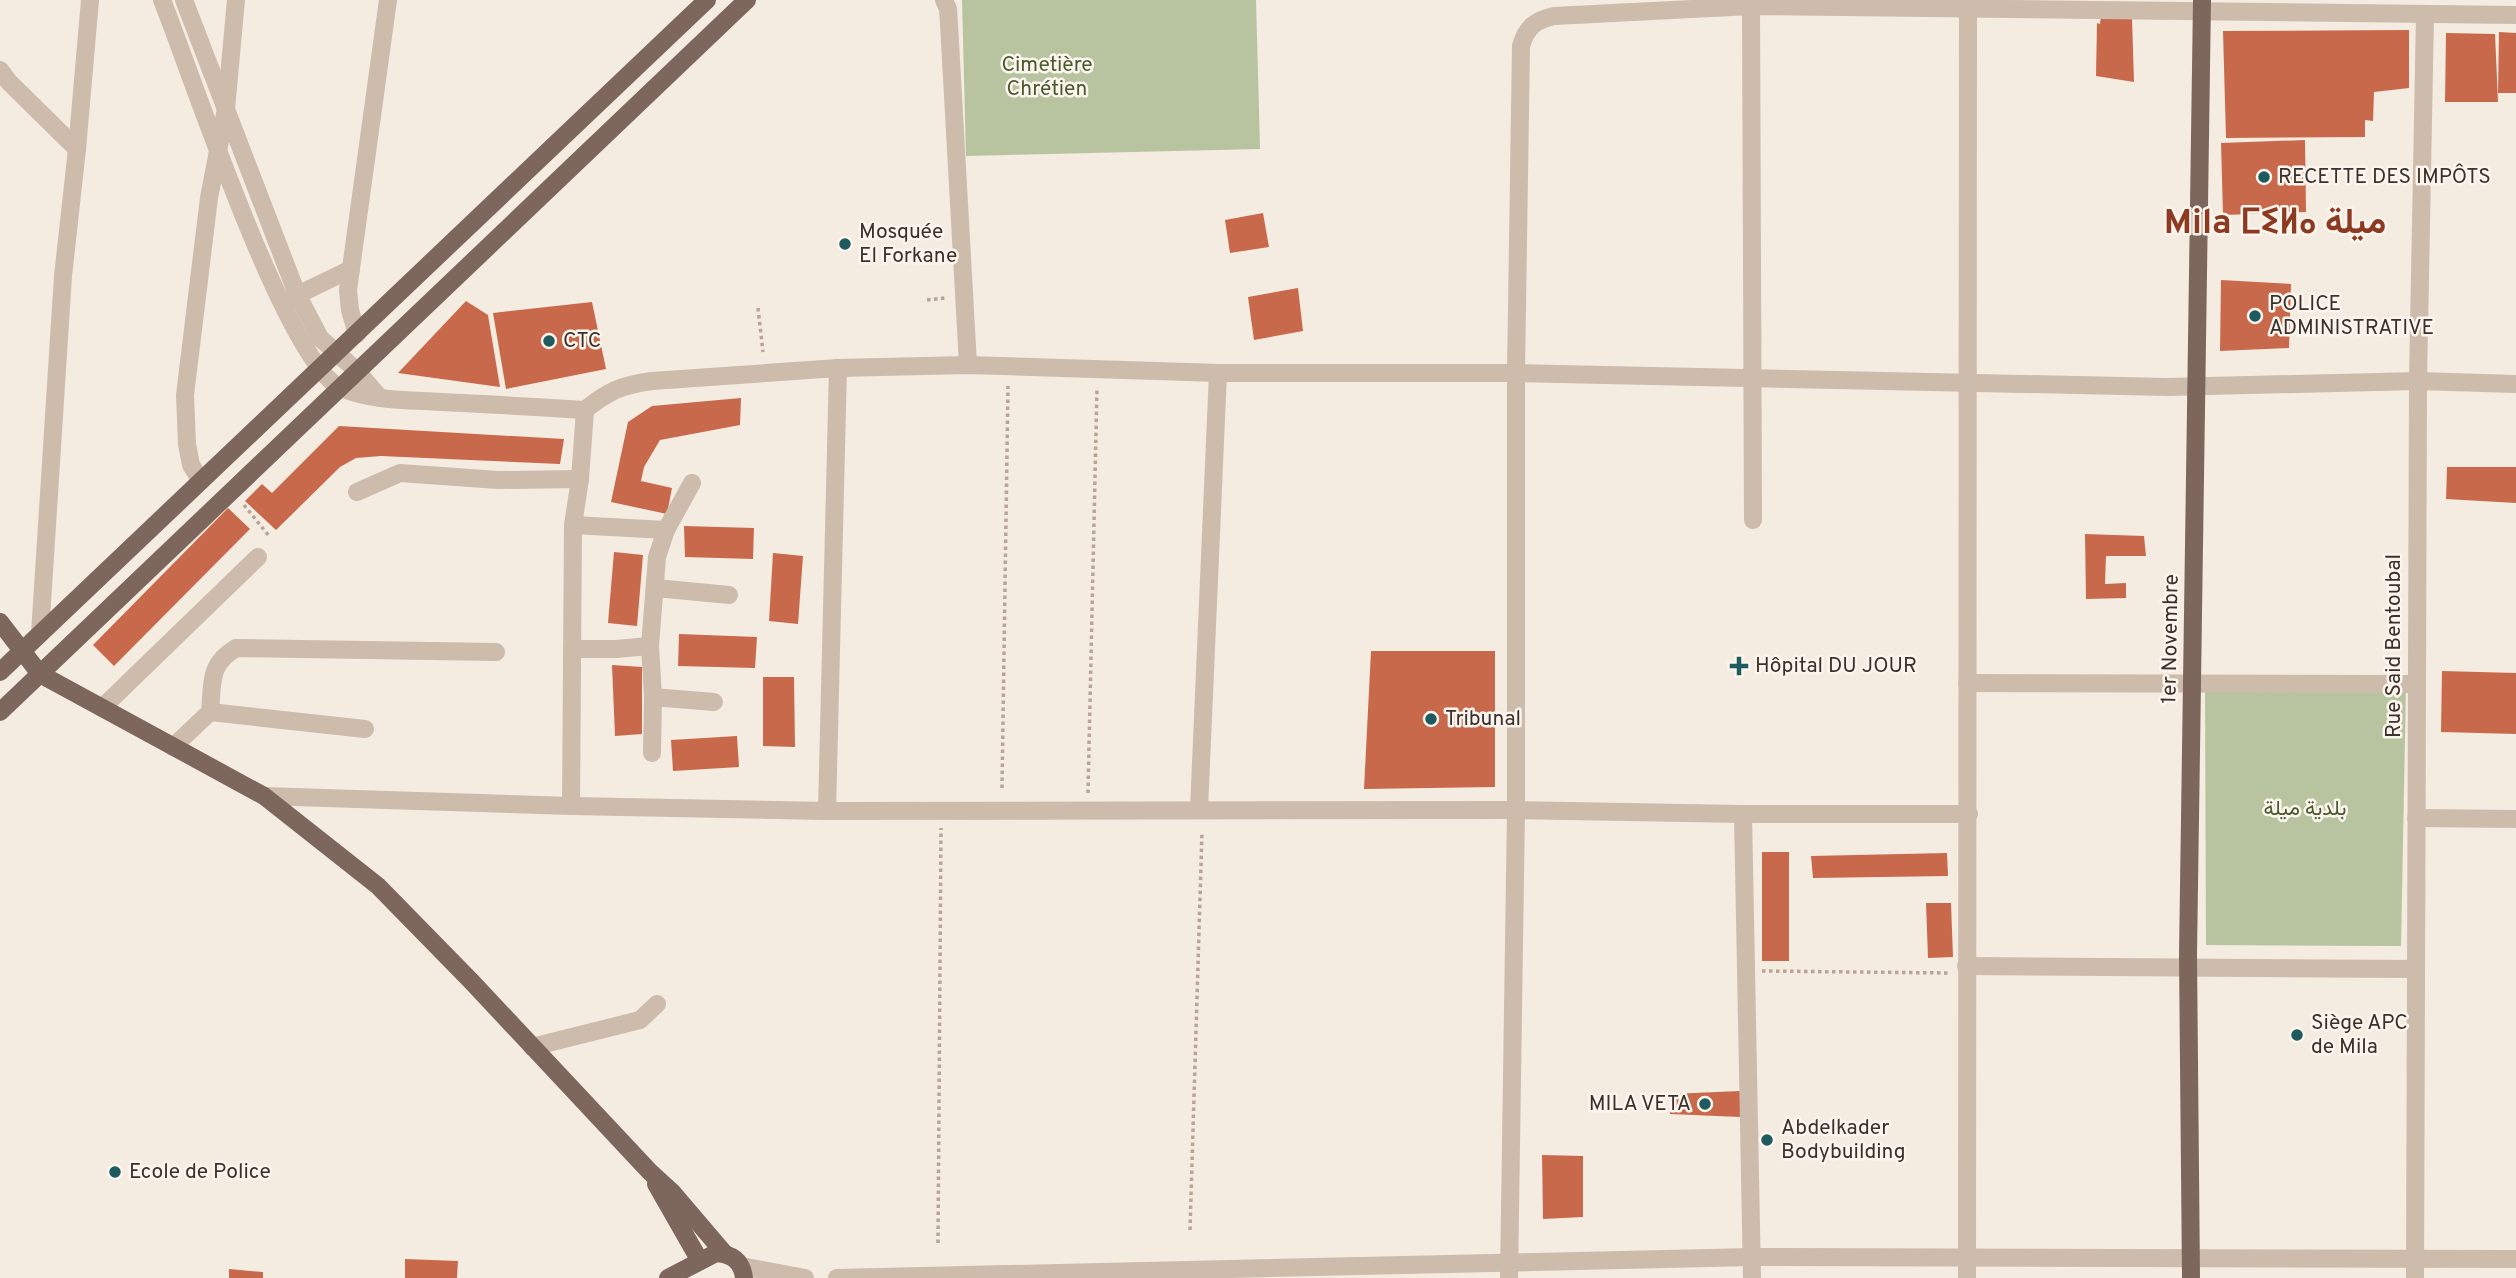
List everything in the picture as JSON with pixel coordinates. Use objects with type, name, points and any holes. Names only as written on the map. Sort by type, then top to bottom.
[{"type":"main road","points":[[0,672],[706,0]]},
{"type":"main road","points":[[0,712],[747,0]]},
{"type":"main road","name":"1er Novembre","points":[[2191,1278],[2189,968],[2203,5]]},
{"type":"main road","points":[[0,622],[40,674],[264,796],[378,886],[673,1193],[725,1254]]},
{"type":"main road","points":[[650,1172],[698,1268]]},
{"type":"main road","points":[[668,1278],[698,1268],[707,1256],[725,1254],[732,1256],[742,1272]]},
{"type":"street","points":[[40,634],[63,276],[90,0]]},
{"type":"street","points":[[162,0],[218,150],[281,303],[318,369],[340,388],[380,398],[585,410],[605,393],[629,384],[838,368],[968,365],[1218,373],[1516,373],[2197,387],[2418,381],[2516,383]]},
{"type":"street","points":[[184,0],[297,294],[320,338],[358,371],[380,398]]},
{"type":"street","points":[[201,481],[191,465],[187,444],[185,395],[209,198],[226,109],[236,0]]},
{"type":"street","points":[[357,334],[348,290],[388,0]]},
{"type":"street","points":[[944,0],[949,24],[968,365]]},
{"type":"street","points":[[1509,1271],[1516,810],[1516,373],[1521,46],[1528,29],[1542,18],[1554,16],[1751,6],[1968,8],[2203,5],[2426,15],[2516,15]]},
{"type":"street","points":[[1751,6],[1753,520]]},
{"type":"street","points":[[1967,1278],[1968,8]]},
{"type":"street","name":"Rue Said Bentoubal","points":[[2415,1269],[2418,381],[2426,15]]},
{"type":"street","points":[[0,70],[77,149]]},
{"type":"street","points":[[281,303],[351,269]]},
{"type":"street","points":[[827,811],[838,368]]},
{"type":"street","points":[[1199,809],[1218,373]]},
{"type":"street","points":[[571,806],[573,525],[580,479],[585,410]]},
{"type":"street","points":[[357,492],[400,473],[498,480],[580,479]]},
{"type":"street","points":[[652,753],[650,646],[657,557],[666,530],[692,483]]},
{"type":"street","points":[[573,525],[666,530]]},
{"type":"street","points":[[102,708],[258,557]]},
{"type":"street","points":[[656,588],[729,595]]},
{"type":"street","points":[[572,649],[650,646]]},
{"type":"street","points":[[173,747],[211,712],[215,667],[224,655],[236,648],[496,652]]},
{"type":"street","points":[[1967,683],[2416,684]]},
{"type":"street","points":[[653,698],[714,702]]},
{"type":"street","points":[[211,712],[365,729]]},
{"type":"street","points":[[264,796],[827,811],[1199,809],[1969,814]]},
{"type":"street","points":[[1743,814],[1752,1278]]},
{"type":"street","points":[[2416,818],[2516,819]]},
{"type":"street","points":[[1966,970],[2416,969]]},
{"type":"street","points":[[532,1047],[640,1020],[657,1004]]},
{"type":"street","points":[[836,1278],[1509,1271],[1752,1257],[2191,1258],[2415,1269],[2516,1259]]},
{"type":"street","points":[[742,1272],[805,1278]]},
{"type":"path","points":[[927,300],[951,297]]},
{"type":"path","points":[[758,308],[763,352]]},
{"type":"path","points":[[1002,788],[1009,366]]},
{"type":"path","points":[[1088,798],[1098,382]]},
{"type":"path","points":[[242,502],[269,536]]},
{"type":"path","points":[[938,1243],[942,810]]},
{"type":"path","points":[[1190,1230],[1202,832]]},
{"type":"path","points":[[1746,971],[1966,970]]},
{"type":"green space","name":"Cimetière Chrétien","points":[[962,0],[1256,0],[1260,149],[966,156]]},
{"type":"green space","name":"بلدية ميلة","points":[[2205,683],[2406,685],[2401,946],[2206,945]]},
{"type":"building","points":[[2101,16],[2132,18],[2134,82],[2096,76],[2097,23],[2100,24]]},
{"type":"building","points":[[2409,30],[2409,88],[2374,92],[2373,121],[2365,120],[2365,137],[2226,138],[2223,31]]},
{"type":"building","points":[[2499,32],[2516,33],[2516,93],[2498,93]]},
{"type":"building","points":[[2446,33],[2495,34],[2498,102],[2445,102]]},
{"type":"building","name":"RECETTE DES IMPÔTS","points":[[2305,140],[2306,212],[2223,215],[2221,143]]},
{"type":"building","points":[[1263,213],[1269,247],[1230,253],[1225,220]]},
{"type":"building","name":"POLICE ADMINISTRATIVE","points":[[2221,280],[2291,284],[2289,348],[2220,351]]},
{"type":"building","points":[[1298,288],[1303,331],[1254,340],[1248,297]]},
{"type":"building","points":[[466,301],[488,315],[500,387],[398,373]]},
{"type":"building","name":"CTC","points":[[592,302],[606,369],[506,389],[493,313]]},
{"type":"building","points":[[741,398],[740,425],[660,440],[644,467],[641,481],[672,488],[667,514],[611,502],[628,422],[652,406]]},
{"type":"building","points":[[339,426],[564,439],[560,464],[381,456],[356,458],[340,467],[276,530],[245,501],[262,484],[272,493]]},
{"type":"building","points":[[2447,467],[2516,467],[2516,503],[2446,499]]},
{"type":"building","points":[[228,508],[250,529],[114,666],[93,645]]},
{"type":"building","points":[[684,526],[754,528],[753,559],[685,557]]},
{"type":"building","points":[[2085,534],[2144,536],[2146,556],[2106,556],[2105,584],[2126,583],[2126,598],[2086,599]]},
{"type":"building","points":[[614,552],[643,555],[637,626],[608,623]]},
{"type":"building","points":[[773,553],[803,556],[798,624],[769,621]]},
{"type":"building","points":[[679,634],[757,637],[755,668],[678,666]]},
{"type":"building","name":"Tribunal","points":[[1371,651],[1495,651],[1495,787],[1364,789]]},
{"type":"building","points":[[612,665],[642,667],[642,734],[615,736]]},
{"type":"building","points":[[2442,671],[2516,673],[2516,734],[2441,732]]},
{"type":"building","points":[[763,677],[794,677],[795,747],[763,746]]},
{"type":"building","points":[[737,736],[739,767],[673,771],[671,740]]},
{"type":"building","points":[[1762,852],[1789,852],[1789,961],[1762,961]]},
{"type":"building","points":[[1947,853],[1948,876],[1813,878],[1811,856]]},
{"type":"building","points":[[1926,903],[1951,903],[1953,957],[1928,958]]},
{"type":"building","name":"MILA VETA","points":[[1740,1091],[1740,1117],[1670,1114],[1671,1094]]},
{"type":"building","points":[[1542,1155],[1583,1156],[1583,1217],[1543,1219]]},
{"type":"building","points":[[405,1259],[458,1261],[457,1278],[405,1278]]},
{"type":"building","points":[[229,1269],[263,1272],[263,1278],[229,1278]]},
{"type":"place","name":"RECETTE DES IMPÔTS","points":[[2264,177]]},
{"type":"place","name":"Mosquée El Forkane","points":[[845,244]]},
{"type":"place","name":"POLICE ADMINISTRATIVE","points":[[2255,316]]},
{"type":"place","name":"CTC","points":[[549,341]]},
{"type":"place","name":"Hôpital DU JOUR","points":[[1739,666]]},
{"type":"place","name":"Tribunal","points":[[1431,719]]},
{"type":"place","name":"Siège APC de Mila","points":[[2297,1035]]},
{"type":"place","name":"MILA VETA","points":[[1705,1104]]},
{"type":"place","name":"Abdelkader Bodybuilding","points":[[1767,1140]]},
{"type":"place","name":"Ecole de Police","points":[[115,1172]]},
{"type":"district","name":"Mila ⵎⵉⵍⴰ ميلة","points":[[2275,224]]}]
